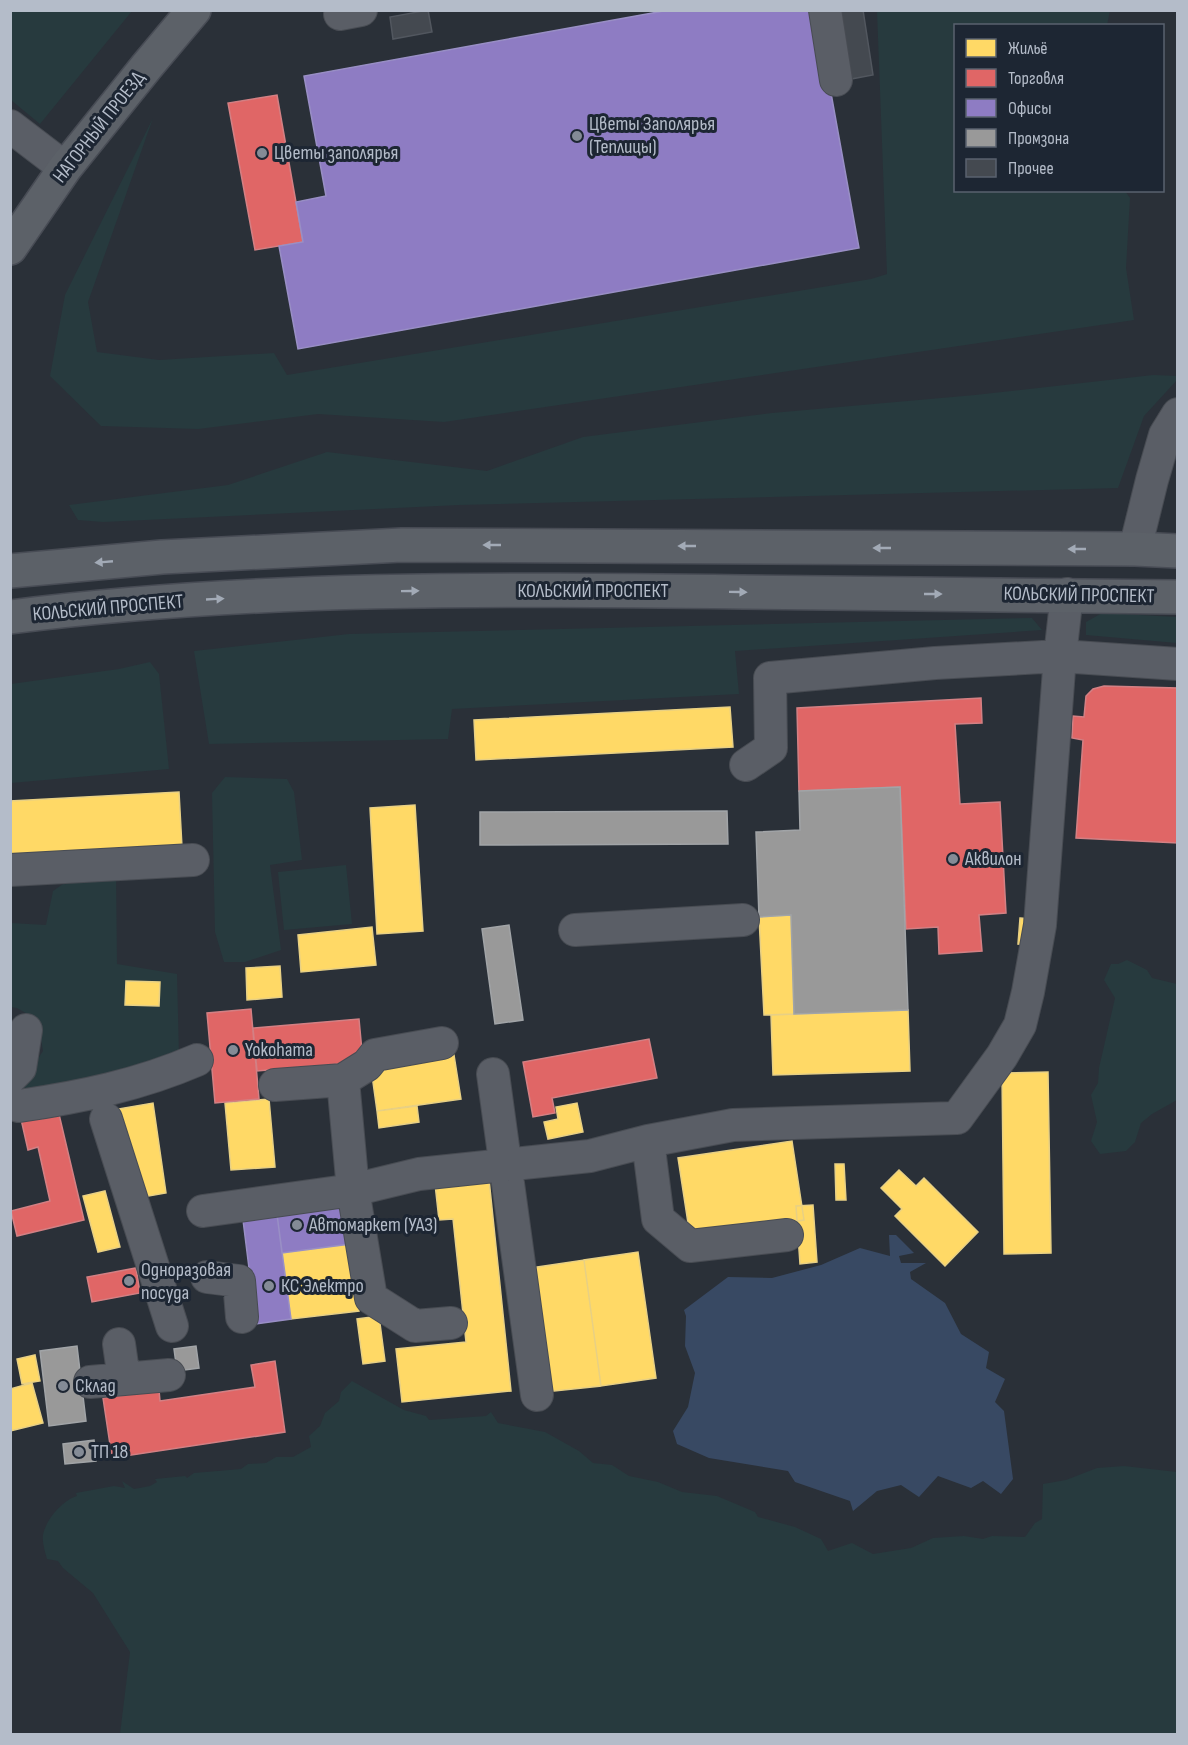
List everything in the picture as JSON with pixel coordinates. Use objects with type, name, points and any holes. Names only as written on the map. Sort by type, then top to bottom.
[{"type":"main road","name":"НАГОРНЫЙ ПРОЕЗД","points":[[10,249],[65,168],[194,10]]},
{"type":"main road","points":[[10,571],[162,557],[402,545],[1178,551]]},
{"type":"main road","points":[[1134,596],[1135,549]]},
{"type":"main road","name":"КОЛЬСКИЙ ПРОСПЕКТ","points":[[10,617],[99,606],[339,592],[544,590],[1178,597]]},
{"type":"street","points":[[825,10],[836,80]]},
{"type":"street","points":[[10,126],[65,168]]},
{"type":"street","points":[[1135,549],[1165,435],[1178,414]]},
{"type":"street","points":[[203,1211],[353,1190],[419,1174],[590,1156],[648,1141],[733,1125],[957,1118],[1002,1056],[1020,1025],[1028,992],[1040,925],[1060,656],[1067,594]]},
{"type":"street","points":[[746,765],[771,747],[770,678],[935,663],[1060,656],[1178,664]]},
{"type":"street","points":[[10,870],[193,860]]},
{"type":"street","points":[[575,930],[743,920]]},
{"type":"street","points":[[10,1078],[20,1068],[26,1030]]},
{"type":"street","points":[[274,1085],[343,1080],[367,1065],[375,1055],[442,1043]]},
{"type":"street","points":[[10,1103],[19,1106],[86,1096],[169,1072],[197,1060]]},
{"type":"street","points":[[493,1074],[537,1395]]},
{"type":"street","points":[[343,1080],[353,1190],[370,1298],[415,1326],[451,1323]]},
{"type":"street","points":[[106,1119],[172,1326]]},
{"type":"street","points":[[648,1141],[657,1219],[690,1246],[788,1235]]},
{"type":"street","points":[[207,1277],[238,1270],[243,1317]]},
{"type":"street","points":[[119,1344],[124,1379]]},
{"type":"street","points":[[90,1382],[169,1375]]},
{"type":"green space","points":[[10,11],[132,11],[40,124],[11,100]]},
{"type":"green space","points":[[877,11],[1110,11],[1107,24],[954,24],[954,192],[1126,192],[1130,198],[1126,268],[1134,320],[444,422],[318,414],[198,429],[101,426],[50,376],[65,295],[153,118],[88,302],[97,352],[159,360],[274,353],[287,375],[871,279],[887,274]]},
{"type":"green space","points":[[1153,375],[1177,376],[1177,380],[1144,416],[1118,488],[459,505],[103,522],[78,520],[69,505],[228,485],[327,452],[487,471],[583,437],[772,413],[975,395]]},
{"type":"green space","points":[[1102,613],[1177,617],[1177,643],[1086,635],[1086,622]]},
{"type":"green space","points":[[1032,618],[1042,630],[735,651],[739,694],[452,709],[448,739],[209,744],[194,651],[349,634]]},
{"type":"green space","points":[[150,662],[159,674],[169,769],[11,783],[11,684],[119,669]]},
{"type":"green space","points":[[225,777],[287,779],[294,792],[302,860],[270,865],[281,950],[245,962],[224,962],[215,932],[212,793]]},
{"type":"green space","points":[[346,865],[352,924],[284,930],[278,872]]},
{"type":"green space","points":[[116,873],[117,964],[177,974],[179,1055],[139,1074],[16,1091],[43,1051],[38,1020],[11,1007],[11,923],[46,925],[53,891],[73,877]]},
{"type":"green space","points":[[1127,960],[1147,970],[1152,978],[1177,984],[1177,1100],[1141,1123],[1135,1142],[1126,1151],[1100,1154],[1091,1141],[1097,1122],[1091,1095],[1098,1083],[1099,1068],[1115,998],[1104,980],[1111,964]]},
{"type":"green space","points":[[352,1381],[404,1410],[426,1416],[429,1420],[486,1416],[491,1412],[498,1423],[545,1432],[579,1451],[593,1463],[612,1465],[629,1476],[658,1482],[682,1492],[717,1496],[755,1512],[758,1517],[795,1527],[821,1539],[828,1551],[852,1543],[873,1554],[911,1548],[933,1538],[1025,1537],[1035,1523],[1042,1519],[1043,1484],[1066,1480],[1097,1468],[1124,1466],[1177,1472],[1177,1734],[120,1734],[130,1652],[93,1593],[58,1561],[47,1559],[43,1535],[51,1517],[61,1506],[77,1496],[76,1493],[114,1486],[125,1488],[122,1481],[134,1489],[150,1486],[157,1482],[155,1479],[185,1476],[187,1478],[194,1473],[241,1469],[248,1464],[266,1463],[276,1457],[293,1457],[311,1447],[309,1436],[320,1426],[325,1413],[339,1401],[341,1392]]},
{"type":"water","points":[[889,1235],[896,1235],[914,1253],[899,1256],[901,1263],[926,1263],[910,1272],[911,1279],[945,1303],[961,1334],[989,1352],[986,1368],[1005,1379],[995,1402],[1004,1411],[1013,1479],[1001,1494],[983,1481],[971,1488],[938,1476],[919,1497],[901,1485],[877,1491],[853,1511],[850,1501],[795,1482],[788,1471],[709,1458],[677,1444],[673,1431],[688,1407],[695,1373],[685,1346],[686,1316],[684,1310],[728,1277],[772,1278],[821,1265],[860,1248],[890,1256]]},
{"type":"building: Жильё","points":[[730,707],[733,747],[476,760],[474,720]]},
{"type":"building: Жильё","points":[[179,792],[182,847],[10,857],[10,801]]},
{"type":"building: Жильё","points":[[415,805],[423,931],[377,934],[370,808]]},
{"type":"building: Жильё","points":[[791,915],[794,1014],[764,1015],[759,917]]},
{"type":"building: Жильё","points":[[1020,918],[1032,919],[1030,945],[1018,944]]},
{"type":"building: Жильё","points":[[372,927],[376,965],[301,972],[298,935]]},
{"type":"building: Жильё","points":[[280,966],[282,997],[247,1000],[246,968]]},
{"type":"building: Жильё","points":[[126,981],[160,982],[159,1006],[125,1005]]},
{"type":"building: Жильё","points":[[908,1010],[910,1071],[773,1075],[771,1015]]},
{"type":"building: Жильё","points":[[454,1055],[461,1099],[377,1111],[371,1068]]},
{"type":"building: Жильё","points":[[1048,1072],[1051,1253],[1004,1254],[1002,1073]]},
{"type":"building: Жильё","points":[[269,1099],[275,1167],[231,1170],[225,1103]]},
{"type":"building: Жильё","points":[[153,1103],[166,1193],[132,1199],[118,1109]]},
{"type":"building: Жильё","points":[[577,1103],[583,1132],[548,1139],[544,1122],[558,1119],[556,1107]]},
{"type":"building: Жильё","points":[[417,1106],[419,1122],[379,1128],[377,1111]]},
{"type":"building: Жильё","points":[[792,1141],[804,1220],[690,1236],[678,1158]]},
{"type":"building: Жильё","points":[[835,1164],[844,1164],[846,1200],[836,1200]]},
{"type":"building: Жильё","points":[[899,1170],[916,1186],[924,1178],[978,1232],[945,1266],[895,1216],[902,1209],[881,1188]]},
{"type":"building: Жильё","points":[[489,1179],[511,1391],[402,1402],[396,1349],[466,1342],[453,1219],[439,1220],[435,1184]]},
{"type":"building: Жильё","points":[[105,1191],[120,1247],[98,1252],[83,1196]]},
{"type":"building: Жильё","points":[[813,1205],[817,1262],[800,1264],[796,1206]]},
{"type":"building: Жильё","points":[[350,1244],[359,1311],[291,1319],[282,1253]]},
{"type":"building: Жильё","points":[[638,1252],[656,1378],[601,1386],[584,1260]]},
{"type":"building: Жильё","points":[[584,1260],[601,1386],[545,1392],[531,1268]]},
{"type":"building: Жильё","points":[[379,1316],[385,1361],[363,1364],[357,1319]]},
{"type":"building: Жильё","points":[[35,1355],[40,1381],[22,1384],[17,1359]]},
{"type":"building: Жильё","points":[[32,1383],[43,1423],[10,1431],[10,1389]]},
{"type":"building: Торговля","name":"Цветы заполярья","points":[[277,95],[303,242],[255,250],[228,103]]},
{"type":"building: Торговля","points":[[1104,686],[1178,688],[1178,843],[1076,838],[1083,740],[1072,738],[1073,716],[1084,717],[1086,696],[1093,689]]},
{"type":"building: Торговля","name":"Аквилон","points":[[981,698],[982,723],[955,724],[960,804],[1000,802],[1006,913],[979,915],[982,951],[939,954],[938,927],[906,929],[900,787],[799,791],[797,708]]},
{"type":"building: Торговля","name":"Yokohama","points":[[251,1009],[259,1099],[215,1103],[207,1013]]},
{"type":"building: Торговля","points":[[359,1019],[363,1062],[257,1071],[253,1028]]},
{"type":"building: Торговля","points":[[649,1039],[657,1078],[552,1098],[555,1113],[533,1117],[523,1062]]},
{"type":"building: Торговля","points":[[58,1110],[84,1220],[17,1236],[11,1211],[50,1201],[38,1147],[28,1150],[21,1119]]},
{"type":"building: Торговля","points":[[136,1268],[140,1293],[92,1302],[87,1277]]},
{"type":"building: Торговля","points":[[275,1361],[285,1432],[112,1458],[103,1398],[159,1390],[160,1401],[255,1387],[251,1365]]},
{"type":"building: Офисы","name":"Цветы Заполярья (Теплицы)","points":[[669,10],[816,10],[859,248],[298,349],[279,246],[303,242],[296,202],[326,196],[304,76]]},
{"type":"building: Офисы","points":[[344,1198],[350,1244],[282,1253],[276,1207]]},
{"type":"building: Офисы","name":"КС Электро","points":[[276,1207],[291,1319],[256,1324],[242,1212]]},
{"type":"building: Промзона","points":[[900,787],[908,1010],[794,1014],[791,915],[759,917],[756,832],[800,830],[799,791]]},
{"type":"building: Промзона","points":[[727,811],[728,844],[480,845],[480,812]]},
{"type":"building: Промзона","points":[[509,925],[523,1020],[495,1024],[482,929]]},
{"type":"building: Промзона","name":"Склад","points":[[77,1346],[86,1421],[49,1426],[40,1351]]},
{"type":"building: Промзона","points":[[196,1346],[199,1368],[177,1371],[174,1349]]},
{"type":"building: Промзона","name":"ТП 18","points":[[94,1440],[96,1461],[65,1464],[63,1444]]},
{"type":"building: Прочее","points":[[428,10],[432,32],[393,39],[390,17]]},
{"type":"building: Прочее","points":[[840,10],[863,10],[873,75],[851,79]]},
{"type":"place","name":"Цветы Заполярья (Теплицы)","points":[[577,136]]},
{"type":"place","name":"Цветы заполярья","points":[[262,153]]},
{"type":"place","name":"Аквилон","points":[[953,859]]},
{"type":"place","name":"Yokohama","points":[[233,1050]]},
{"type":"place","name":"Автомаркет (УАЗ)","points":[[297,1225]]},
{"type":"place","name":"Одноразовая посуда","points":[[129,1281]]},
{"type":"place","name":"КС Электро","points":[[269,1286]]},
{"type":"place","name":"Склад","points":[[63,1386]]},
{"type":"place","name":"ТП 18","points":[[79,1452]]}]
